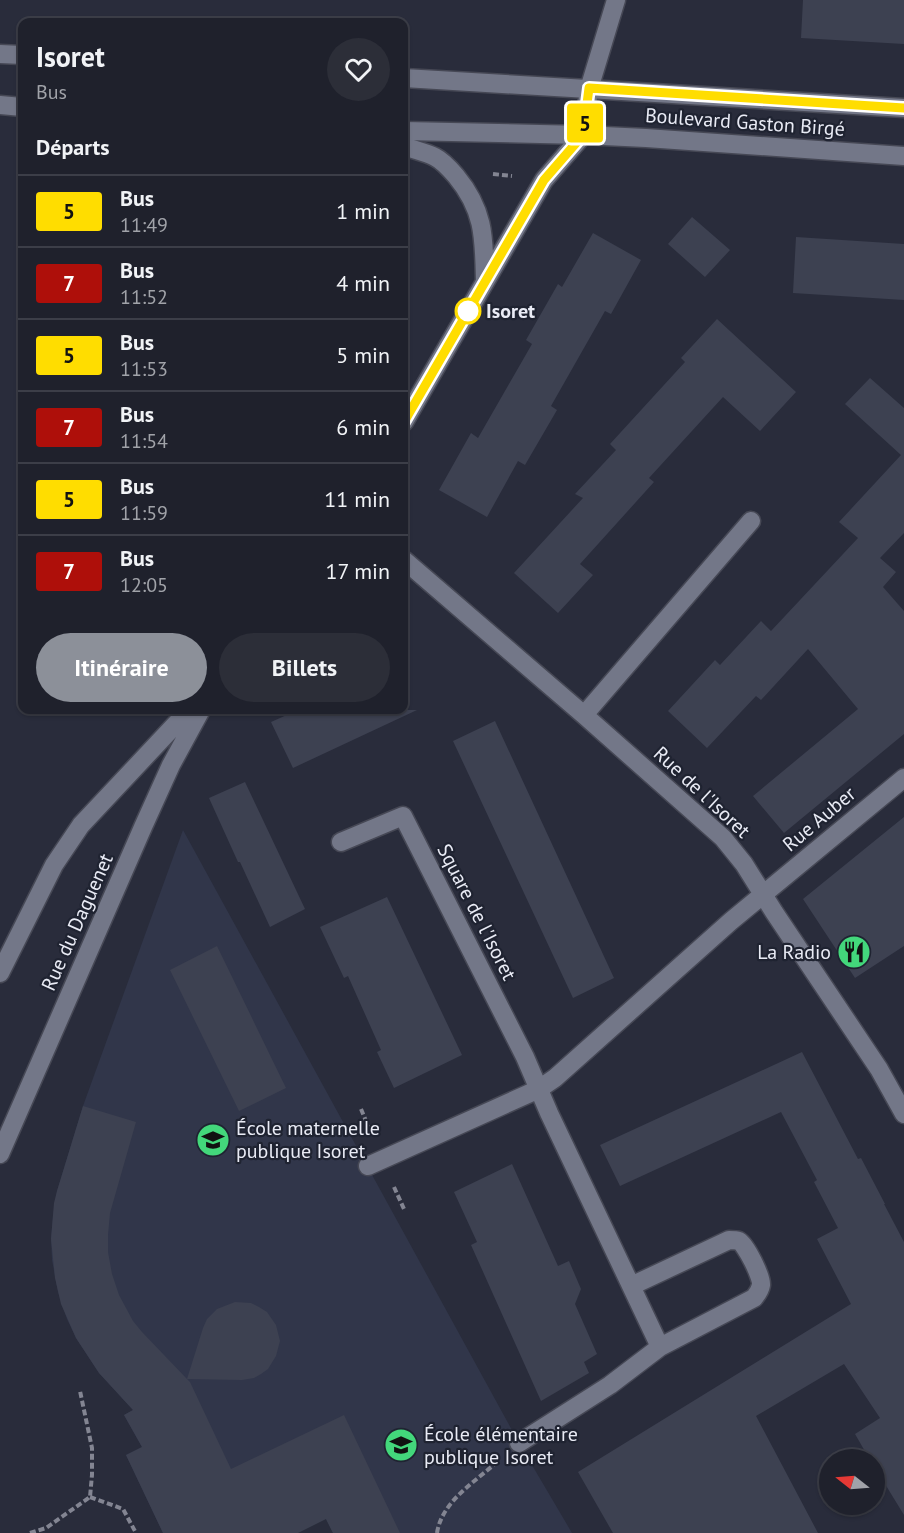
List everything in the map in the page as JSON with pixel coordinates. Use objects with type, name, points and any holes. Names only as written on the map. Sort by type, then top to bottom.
[{"type":"street","points":[[408,415],[544,180],[583,135],[589,88],[616,0]]},
{"type":"street","points":[[0,54],[18,55]]},
{"type":"street","name":"Boulevard Gaston Birgé","points":[[408,78],[904,108]]},
{"type":"street","points":[[0,105],[18,107]]},
{"type":"street","name":"Boulevard Gaston Birgé","points":[[408,131],[646,138],[904,156]]},
{"type":"street","points":[[408,147],[437,158],[464,185],[479,217],[483,235],[485,282]]},
{"type":"street","points":[[584,714],[751,521]]},
{"type":"street","name":"Rue de l'Isoret","points":[[408,563],[584,714],[723,838],[744,864],[879,1069],[904,1114]]},
{"type":"street","points":[[0,973],[54,865],[81,825],[185,714]]},
{"type":"street","name":"Rue du Daguenet","points":[[0,1154],[171,765],[199,714]]},
{"type":"street","name":"Rue Auber","points":[[763,894],[904,778]]},
{"type":"street","name":"Square de l'Isoret","points":[[341,842],[403,816],[525,1057],[660,1347]]},
{"type":"street","points":[[368,1166],[539,1089],[555,1078],[763,894]]},
{"type":"street","points":[[519,1443],[610,1385],[660,1347],[754,1298],[761,1283],[760,1276],[742,1243],[729,1240],[631,1286]]},
{"type":"path","points":[[493,174],[516,177]]},
{"type":"path","points":[[30,1533],[46,1528],[90,1497],[92,1448],[80,1391]]},
{"type":"path","points":[[437,1533],[451,1502],[519,1443]]},
{"type":"path","points":[[90,1497],[123,1509],[136,1533]]},
{"type":"shaded area","name":"École maternelle publique Isoret","points":[[183,830],[519,1443],[572,1533],[333,1533],[310,1487],[163,1533],[126,1455],[142,1447],[124,1415],[133,1410],[99,1373],[76,1338],[58,1292],[51,1239],[57,1191],[83,1106]]},
{"type":"building","points":[[803,0],[904,0],[904,44],[801,38]]},
{"type":"building","points":[[692,217],[730,250],[705,277],[668,244]]},
{"type":"building","points":[[593,233],[641,260],[611,314],[605,311],[551,406],[557,410],[525,465],[518,461],[487,517],[439,490],[471,433],[478,438],[532,344],[526,340],[558,284],[562,287]]},
{"type":"building","points":[[796,237],[904,244],[904,300],[793,293]]},
{"type":"building","points":[[717,319],[796,392],[760,431],[723,397],[649,478],[654,482],[580,564],[593,575],[558,613],[514,573],[583,498],[575,494],[616,450],[610,444],[685,362],[681,358]]},
{"type":"building","points":[[870,378],[904,408],[904,533],[880,558],[896,572],[883,587],[904,611],[904,734],[784,833],[753,796],[858,709],[808,649],[761,700],[756,696],[707,748],[668,711],[715,660],[720,665],[761,621],[771,631],[858,538],[839,522],[901,455],[845,404]]},
{"type":"building","points":[[408,710],[417,710],[293,768],[271,722],[289,714],[408,714]]},
{"type":"building","points":[[495,721],[614,978],[573,998],[453,741]]},
{"type":"building","points":[[245,782],[305,909],[270,927],[209,798]]},
{"type":"building","points":[[904,817],[904,946],[855,978],[803,899]]},
{"type":"building","points":[[387,897],[462,1055],[394,1088],[377,1052],[381,1050],[348,976],[344,978],[320,927]]},
{"type":"building","points":[[217,946],[286,1088],[239,1111],[170,970]]},
{"type":"building","points":[[802,1052],[858,1159],[861,1158],[904,1242],[904,1515],[885,1484],[885,1449],[864,1449],[855,1434],[880,1418],[844,1364],[756,1416],[818,1533],[613,1533],[578,1472],[851,1304],[817,1239],[838,1228],[814,1182],[817,1180],[781,1112],[620,1186],[600,1145]]},
{"type":"building","points":[[83,1106],[136,1122],[110,1213],[108,1252],[112,1274],[119,1295],[133,1321],[190,1382],[231,1469],[344,1415],[400,1533],[333,1533],[326,1519],[298,1533],[163,1533],[126,1455],[142,1447],[124,1415],[133,1410],[99,1373],[76,1338],[61,1304],[55,1278],[51,1239],[54,1203]]},
{"type":"building","points":[[512,1164],[558,1266],[569,1261],[581,1289],[575,1304],[597,1354],[584,1362],[589,1373],[541,1401],[471,1245],[477,1242],[454,1192]]},
{"type":"building","points":[[235,1302],[251,1303],[267,1312],[276,1325],[280,1341],[276,1356],[268,1369],[254,1378],[242,1380],[187,1379],[203,1328],[207,1319],[217,1309]]},
{"type":"bus line","name":"5","points":[[408,415],[544,180],[583,135],[589,88],[904,108]]},
{"type":"place","name":"Isoret","points":[[468,311]]},
{"type":"place","name":"La Radio","points":[[854,952]]},
{"type":"place","name":"École maternelle publique Isoret","points":[[213,1140]]},
{"type":"place","name":"École élémentaire publique Isoret","points":[[401,1445]]}]
